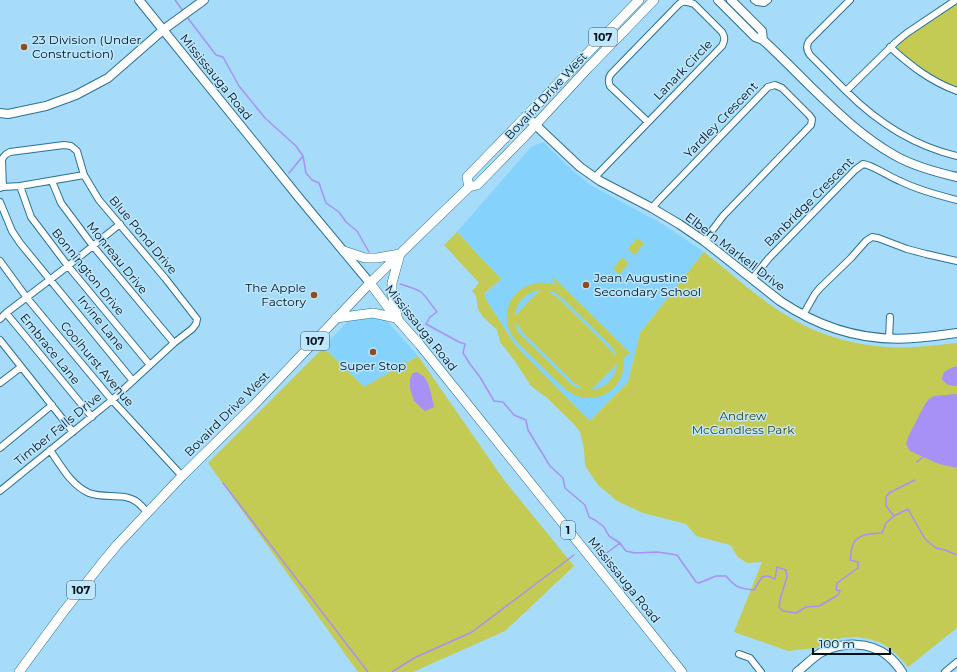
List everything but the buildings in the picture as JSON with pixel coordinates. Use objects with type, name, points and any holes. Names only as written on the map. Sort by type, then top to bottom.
[{"type":"main road","name":"Bovaird Drive West","points":[[470,187],[467,177],[639,0]]},
{"type":"main road","name":"Bovaird Drive West","points":[[19,672],[102,562],[182,476],[253,406],[370,283],[470,187],[477,185],[577,79],[654,1]]},
{"type":"main road","points":[[336,318],[373,313],[397,319],[392,293],[392,283],[400,254],[377,258],[366,258],[344,251]]},
{"type":"main road","name":"Mississauga Road","points":[[370,283],[397,319],[420,345],[682,672]]},
{"type":"street","name":"Mississauga Road","points":[[139,0],[370,283]]},
{"type":"street","points":[[0,113],[8,114],[46,106],[76,95],[108,78],[163,30],[204,0]]},
{"type":"street","points":[[718,0],[755,37],[763,40],[830,105],[868,139],[910,163],[957,177]]},
{"type":"street","points":[[731,0],[762,31],[763,40]]},
{"type":"street","points":[[754,0],[764,3],[768,0]]},
{"type":"street","points":[[850,0],[809,41],[807,47],[810,55],[856,101],[876,117],[901,134],[933,148],[957,156]]},
{"type":"street","points":[[846,91],[890,47],[907,33],[956,0]]},
{"type":"street","name":"Lanark Circle","points":[[595,177],[722,46],[724,36],[722,32],[694,4],[690,2],[682,2],[679,4],[609,76],[610,86],[648,122]]},
{"type":"street","points":[[890,47],[919,71],[957,91]]},
{"type":"street","name":"Yardley Crescent","points":[[652,208],[768,87],[775,85],[782,88],[809,115],[812,119],[811,125],[723,216],[704,241]]},
{"type":"street","name":"Elbern Markell Drive","points":[[526,116],[580,167],[621,192],[679,224],[704,241],[793,310],[823,325],[865,336],[889,339],[913,339],[957,333]]},
{"type":"street","name":"Blue Pond Drive","points":[[2,187],[2,160],[6,154],[10,152],[64,145],[71,146],[77,151],[84,175],[99,200],[197,318],[196,324],[192,329],[174,343],[112,400]]},
{"type":"street","name":"Banbridge Crescent","points":[[752,279],[768,258],[855,170],[863,164],[868,164],[911,186],[933,194],[957,200]]},
{"type":"street","points":[[2,187],[20,186],[84,175]]},
{"type":"street","name":"Monreau Drive","points":[[52,181],[61,203],[93,246],[174,343]]},
{"type":"street","name":"Bonnington Drive","points":[[20,186],[31,217],[68,266],[150,365]]},
{"type":"street","name":"Irvine Lane","points":[[0,202],[12,231],[20,242],[133,381]]},
{"type":"street","points":[[0,319],[120,224]]},
{"type":"street","points":[[803,315],[820,288],[866,241],[872,237],[907,249],[957,261]]},
{"type":"street","name":"Coolhurst Avenue","points":[[0,261],[27,298],[112,400],[182,476]]},
{"type":"street","name":"Embrace Lane","points":[[6,313],[92,417]]},
{"type":"street","points":[[889,339],[890,317]]},
{"type":"street","points":[[0,340],[73,432]]},
{"type":"street","points":[[0,383],[21,367]]},
{"type":"street","name":"Timber Falls Drive","points":[[2,489],[112,400]]},
{"type":"street","points":[[0,448],[52,405]]},
{"type":"street","points":[[50,450],[67,476],[88,493],[97,496],[130,498],[136,501],[148,513]]},
{"type":"street","points":[[0,481],[2,489]]},
{"type":"street","points":[[797,672],[821,653],[837,647],[855,644],[879,650],[892,660],[902,672]]},
{"type":"street","points":[[739,654],[750,658],[761,672]]},
{"type":"street","points":[[945,672],[957,662]]},
{"type":"shaded area","name":"Jean Augustine Secondary School","points":[[543,142],[574,172],[592,186],[661,223],[704,252],[640,333],[628,382],[590,421],[515,345],[484,295],[501,279],[457,232],[531,147]]},
{"type":"shaded area","points":[[357,311],[380,313],[418,356],[364,387],[328,352],[321,350]]},
{"type":"shaded area","points":[[957,366],[957,386],[948,385],[942,380],[943,374],[946,370]]},
{"type":"shaded area","points":[[417,372],[425,378],[431,392],[434,407],[425,411],[414,401],[410,389],[410,379],[413,373]]},
{"type":"shaded area","points":[[957,394],[957,468],[939,464],[910,451],[906,444],[908,437],[929,399],[934,396]]},
{"type":"green space","points":[[957,4],[957,87],[921,69],[904,56],[897,47],[907,37]]},
{"type":"green space","name":"Andrew McCandless Park","points":[[457,232],[501,279],[484,294],[515,345],[590,421],[628,382],[640,333],[704,252],[759,297],[782,313],[805,326],[827,335],[851,342],[887,347],[913,347],[957,343],[957,628],[908,667],[891,649],[881,643],[869,639],[857,637],[842,638],[816,648],[788,651],[734,632],[762,562],[747,563],[738,557],[730,545],[696,536],[686,524],[643,513],[617,501],[598,485],[585,466],[584,449],[580,432],[574,424],[547,398],[531,386],[500,342],[497,330],[483,317],[478,309],[476,296],[472,291],[479,283],[444,245]]},
{"type":"green space","points":[[637,238],[644,243],[635,255],[628,249]]},
{"type":"green space","points":[[622,257],[629,263],[620,274],[613,269]]},
{"type":"green space","points":[[554,278],[630,353],[624,358],[620,380],[605,394],[595,398],[585,398],[574,395],[564,388],[518,343],[510,332],[507,320],[508,309],[512,299],[520,290],[530,285],[542,283],[556,285],[552,279]],"holes":[[[540,290],[515,316],[517,306],[523,298],[535,291]],[[549,291],[554,292],[562,298],[610,345],[616,356],[556,296]],[[515,323],[522,330],[521,331],[576,385],[577,384],[583,390],[571,384],[518,332]],[[617,364],[614,374],[609,382],[601,387],[591,390]]]},
{"type":"green space","points":[[321,350],[328,352],[364,387],[418,356],[504,480],[574,566],[505,631],[413,672],[358,672],[208,463]]},
{"type":"waterway","points":[[175,0],[184,12]]},
{"type":"waterway","points":[[187,17],[216,55],[223,57],[239,86],[265,118],[296,146],[303,156],[306,173],[312,180],[319,183],[326,203],[339,212],[346,222],[357,231],[369,252]]},
{"type":"waterway","points":[[289,173],[303,156]]},
{"type":"waterway","points":[[400,284],[416,289],[425,296],[437,312],[430,317],[426,324],[465,344],[463,353],[480,377],[494,401],[503,402],[514,415],[526,420],[528,430],[550,466],[563,478],[565,488],[585,505],[589,517],[604,527],[609,536],[620,543],[626,551],[635,553],[658,552],[677,555],[696,582],[699,583],[716,576],[726,576],[732,583],[745,589],[754,590],[762,577],[768,576],[775,579],[777,567],[786,570],[787,577],[779,607],[783,611],[796,613],[806,607],[819,606],[838,595],[840,591],[836,590],[837,583],[858,568],[858,562],[850,560],[854,542],[864,535],[882,533],[886,523],[894,516],[908,509],[925,539],[936,548],[957,555]]},
{"type":"waterway","points":[[917,462],[924,456]]},
{"type":"waterway","points":[[894,516],[886,506],[886,497],[889,493],[915,480]]},
{"type":"waterway","points":[[223,483],[368,672]]},
{"type":"waterway","points":[[604,555],[620,543]]},
{"type":"waterway","points":[[392,672],[414,658],[472,632],[574,555]]},
{"type":"place","name":"23 Division (Under Construction)","points":[[24,47]]},
{"type":"place","name":"Jean Augustine Secondary School","points":[[586,285]]},
{"type":"place","name":"The Apple Factory","points":[[314,295]]},
{"type":"place","name":"Super Stop","points":[[373,352]]}]
